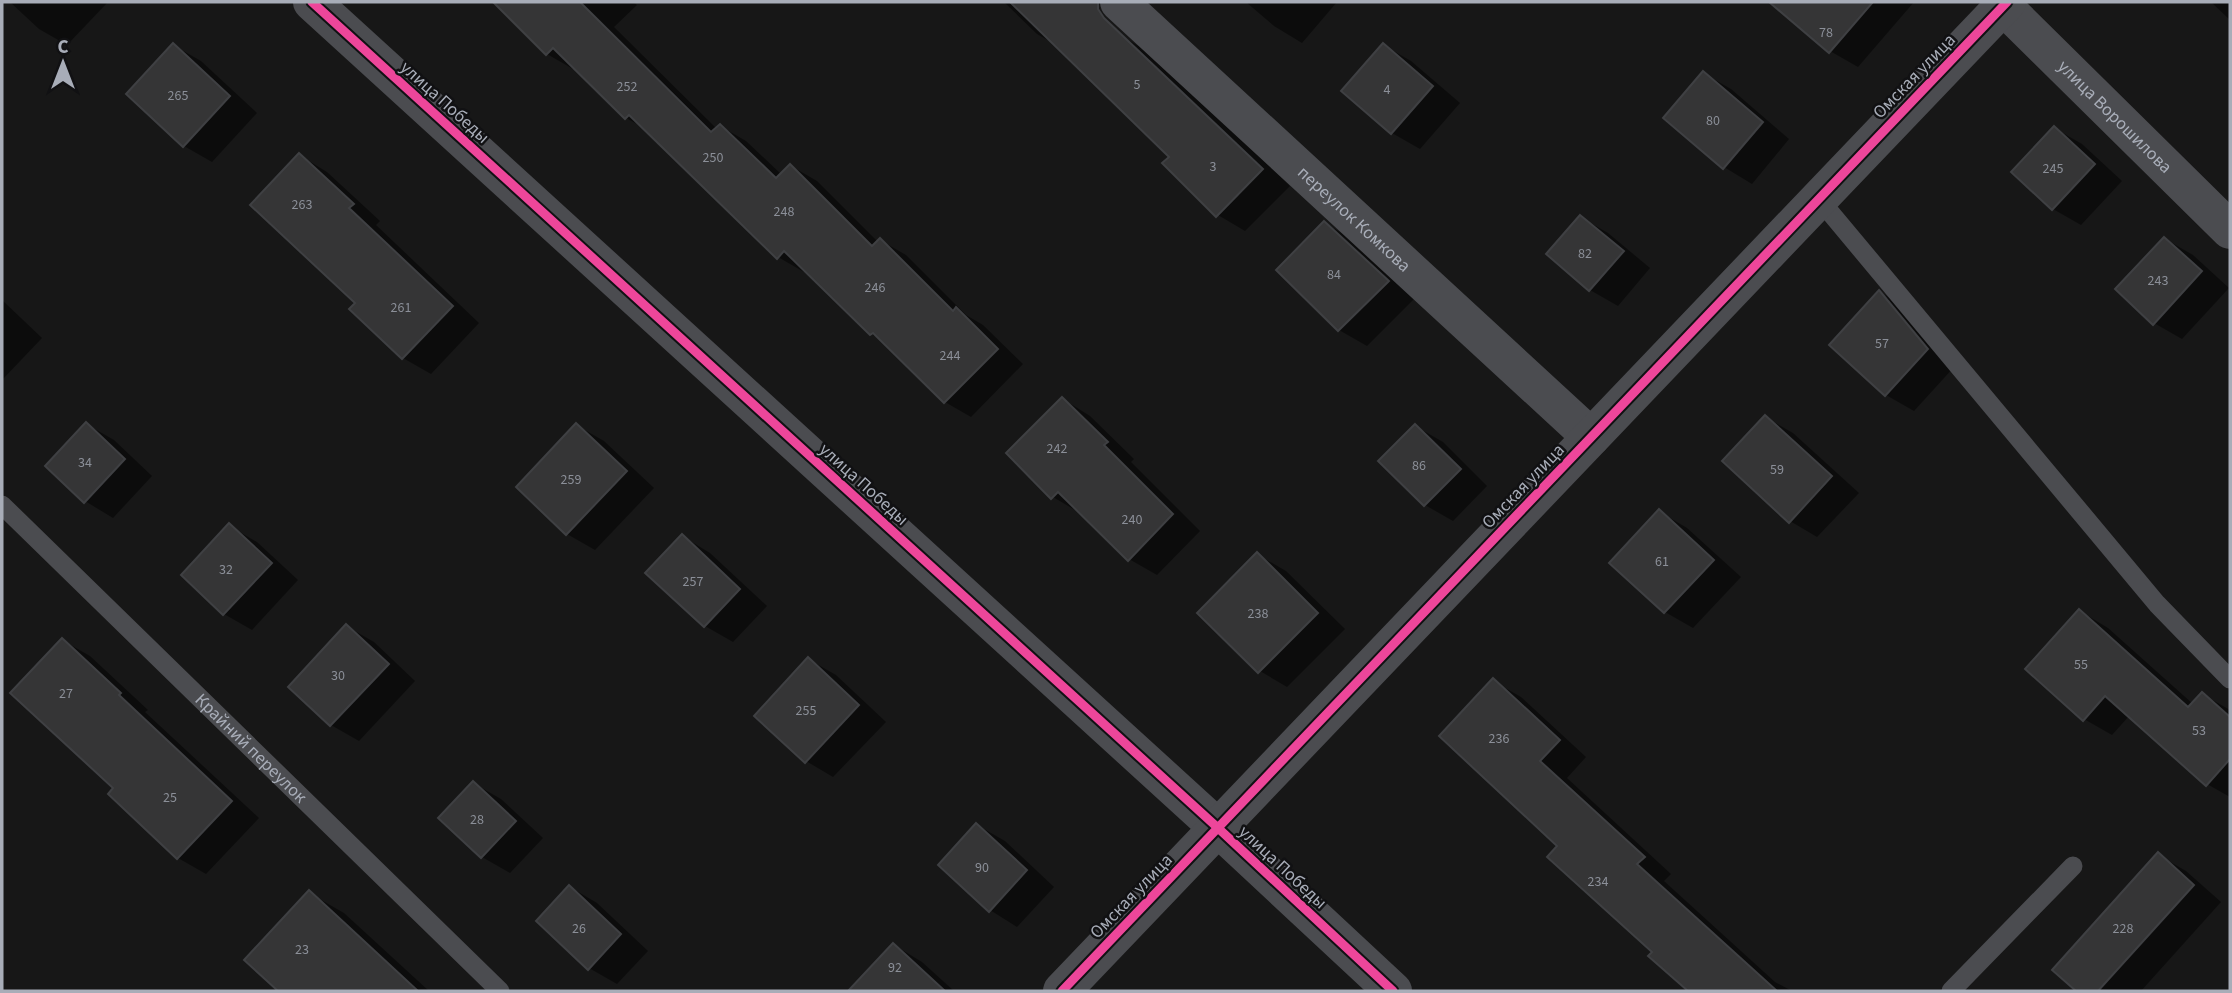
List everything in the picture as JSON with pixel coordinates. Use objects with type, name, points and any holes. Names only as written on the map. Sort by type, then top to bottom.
[{"type":"street","name":"улица Победы","points":[[312,2],[1218,828],[1393,991]]},
{"type":"street","name":"переулок Комкова","points":[[1119,2],[1591,437]]},
{"type":"street","name":"Омская улица","points":[[1062,991],[2003,3]]},
{"type":"street","name":"улица Ворошилова","points":[[2003,3],[2230,230]]},
{"type":"lane","points":[[1819,199],[2157,604],[2230,679]]},
{"type":"lane","name":"Крайний переулок","points":[[2,505],[500,991]]},
{"type":"lane","points":[[1951,991],[2073,866]]},
{"type":"building","points":[[493,2],[580,2],[711,132],[720,124],[776,178],[790,164],[872,246],[880,238],[953,311],[956,307],[998,349],[944,403],[784,251],[777,259],[629,115],[625,119],[553,48],[546,55]]},
{"type":"building","points":[[1010,2],[1098,2],[1098,9],[1104,18],[1263,169],[1216,217],[1162,163],[1169,157]]},
{"type":"building","points":[[1769,2],[1873,2],[1829,53]]},
{"type":"building","points":[[173,43],[230,96],[183,147],[126,94]]},
{"type":"building","points":[[1383,43],[1433,86],[1391,134],[1341,91]]},
{"type":"building","points":[[1703,71],[1763,122],[1723,169],[1663,118]]},
{"type":"building","points":[[2054,126],[2095,164],[2052,210],[2011,172]]},
{"type":"building","points":[[299,153],[354,204],[349,208],[453,306],[402,359],[349,309],[355,303],[250,205]]},
{"type":"building","points":[[1580,215],[1624,251],[1589,291],[1546,254]]},
{"type":"building","points":[[1324,221],[1389,281],[1338,331],[1276,270]]},
{"type":"building","points":[[2164,237],[2202,271],[2153,325],[2115,289]]},
{"type":"building","points":[[1879,290],[1928,349],[1885,396],[1829,345]]},
{"type":"building","points":[[1062,397],[1108,442],[1104,445],[1173,514],[1128,561],[1058,492],[1051,499],[1006,453]]},
{"type":"building","points":[[1765,415],[1832,476],[1789,523],[1722,461]]},
{"type":"building","points":[[86,422],[125,459],[84,503],[45,466]]},
{"type":"building","points":[[576,423],[627,471],[566,535],[516,487]]},
{"type":"building","points":[[1415,424],[1461,469],[1424,506],[1378,461]]},
{"type":"building","points":[[1659,509],[1714,560],[1664,613],[1609,563]]},
{"type":"building","points":[[229,523],[272,563],[223,615],[181,575]]},
{"type":"building","points":[[682,534],[740,589],[704,627],[645,573]]},
{"type":"building","points":[[1257,552],[1318,613],[1258,673],[1197,613]]},
{"type":"building","points":[[2079,609],[2188,707],[2202,692],[2230,717],[2230,759],[2206,786],[2105,696],[2083,721],[2025,669]]},
{"type":"building","points":[[346,624],[389,664],[330,726],[288,687]]},
{"type":"building","points":[[62,638],[232,801],[177,859],[108,794],[113,788],[10,693]]},
{"type":"building","points":[[808,657],[859,705],[805,763],[754,716]]},
{"type":"building","points":[[1493,678],[1560,740],[1540,761],[1645,857],[1637,864],[1777,991],[1688,991],[1648,956],[1652,952],[1547,857],[1557,846],[1439,736]]},
{"type":"building","points":[[473,781],[516,821],[481,858],[438,818]]},
{"type":"building","points":[[976,823],[1027,870],[989,912],[938,865]]},
{"type":"building","points":[[2158,852],[2194,885],[2098,991],[2076,991],[2052,970]]},
{"type":"building","points":[[569,885],[621,934],[588,970],[536,921]]},
{"type":"building","points":[[309,890],[418,991],[278,991],[244,960]]},
{"type":"building","points":[[893,943],[945,991],[848,991]]},
{"type":"cycle path","points":[[312,2],[1218,828],[1393,991]]},
{"type":"cycle path","points":[[1062,991],[2007,2]]}]
